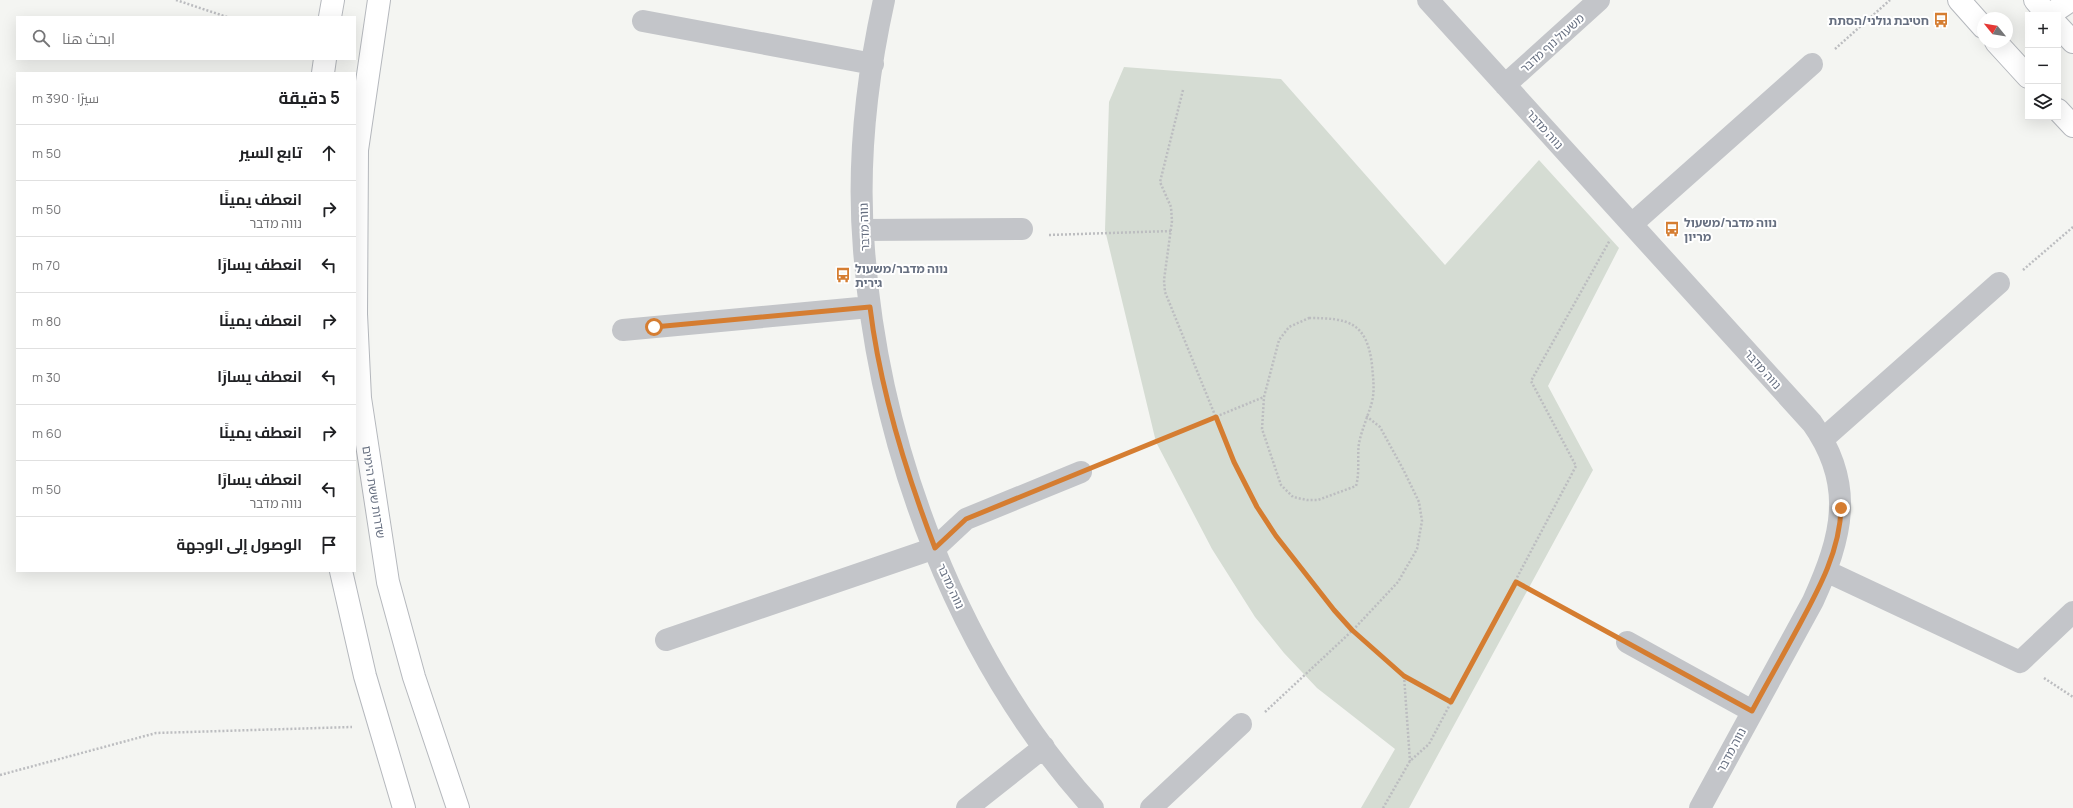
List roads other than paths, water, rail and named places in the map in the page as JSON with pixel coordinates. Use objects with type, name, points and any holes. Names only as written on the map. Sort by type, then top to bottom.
[{"type":"main road","points":[[330,16],[333,0]]},
{"type":"main road","name":"שדרות ששת הימים","points":[[379,0],[357,150],[356,314],[360,398],[388,582],[414,676],[458,808]]},
{"type":"main road","points":[[1959,0],[1977,20]]},
{"type":"main road","points":[[2035,0],[2045,12]]},
{"type":"main road","points":[[2053,12],[2071,0]]},
{"type":"main road","points":[[2061,29],[2073,42]]},
{"type":"main road","points":[[2001,48],[2025,74]]},
{"type":"main road","points":[[323,72],[325,60]]},
{"type":"main road","points":[[2061,113],[2073,126]]},
{"type":"main road","points":[[341,572],[379,727],[404,808]]},
{"type":"street","name":"נווה מדבר","points":[[884,0],[867,103],[862,176],[863,230],[870,307],[886,399],[909,479],[941,566],[980,647],[1025,721],[1076,790],[1093,808]]},
{"type":"street","name":"נווה מדבר","points":[[1428,0],[1812,423],[1823,439],[1832,457],[1838,476],[1841,496],[1840,519],[1836,544],[1826,571],[1813,601],[1700,808]]},
{"type":"street","name":"משעול נוף מדבר","points":[[1506,85],[1599,0]]},
{"type":"street","points":[[643,21],[873,64]]},
{"type":"street","points":[[1628,220],[1812,64]]},
{"type":"street","points":[[863,230],[1022,230]]},
{"type":"street","points":[[1823,439],[1999,283]]},
{"type":"street","points":[[623,330],[870,307]]},
{"type":"street","points":[[666,640],[935,548],[966,519],[1081,472]]},
{"type":"street","points":[[1826,571],[2020,662],[2073,612]]},
{"type":"street","points":[[1626,642],[1752,711]]},
{"type":"street","points":[[1151,808],[1241,724]]},
{"type":"street","points":[[967,808],[1044,747]]},
{"type":"place","name":"חטיבת גולני/הסתת","points":[[1941,20]]},
{"type":"place","name":"נווה מדבר/משעול מריון","points":[[1672,229]]},
{"type":"place","name":"נווה מדבר/משעול גירית","points":[[843,275]]}]
